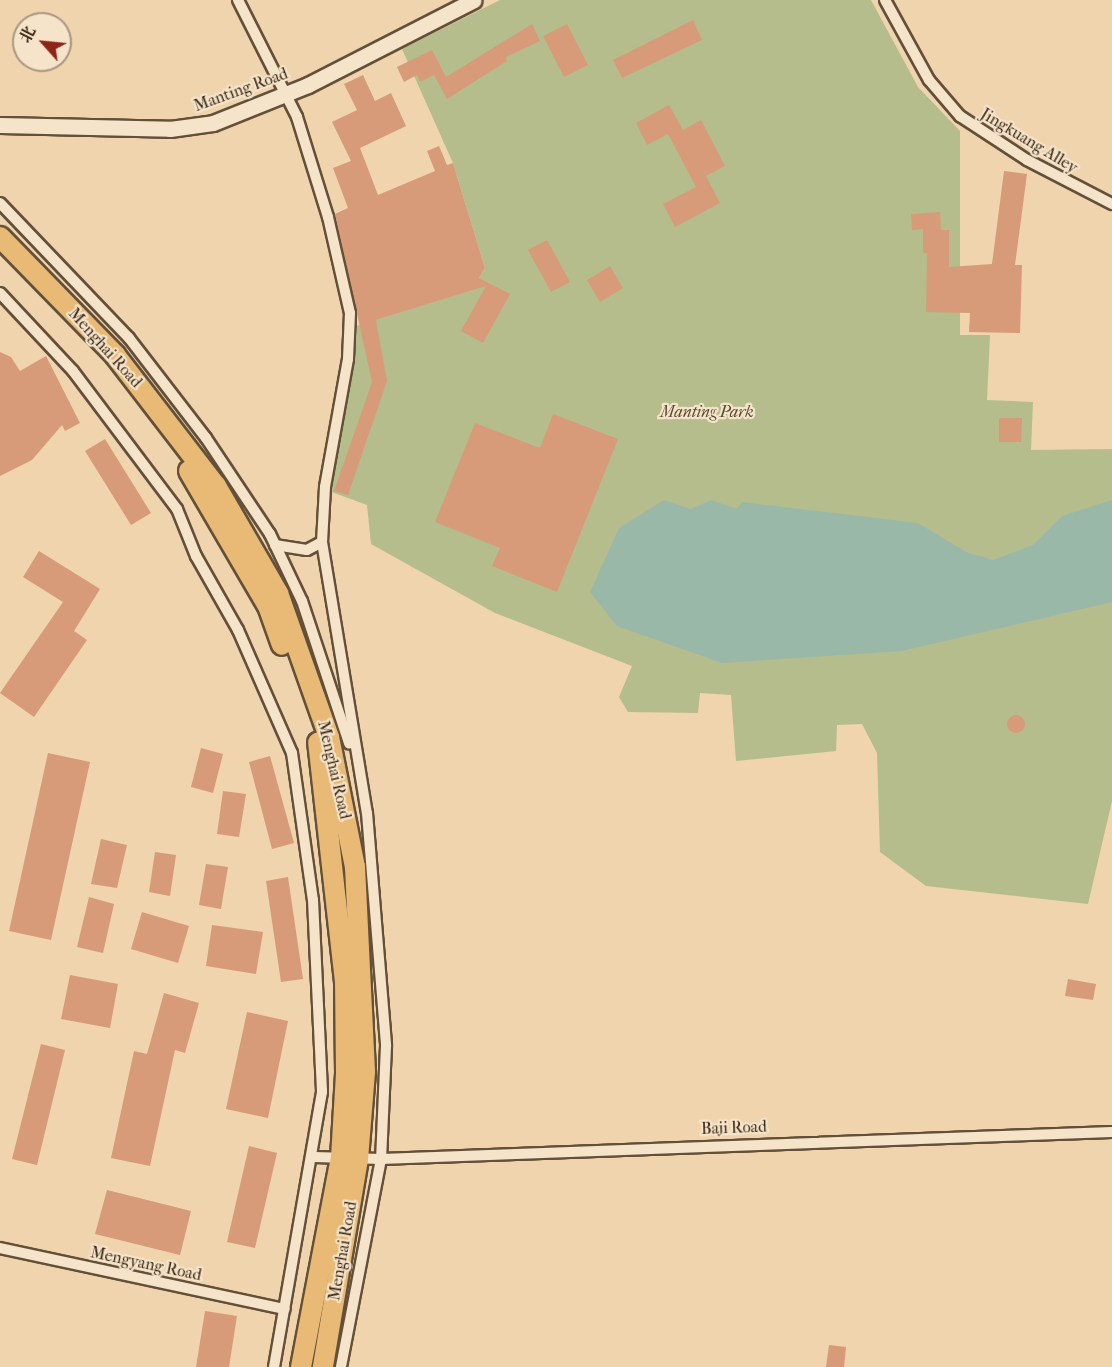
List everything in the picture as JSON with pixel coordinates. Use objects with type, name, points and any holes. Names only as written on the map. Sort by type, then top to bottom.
[{"type":"highway","name":"Menghai Road","points":[[0,237],[115,355],[216,486],[278,592],[329,737],[355,867],[364,980],[365,1072],[350,1158],[323,1367]]},
{"type":"highway","name":"Menghai Road","points":[[0,254],[112,371],[199,483],[268,606],[319,744],[345,982],[350,1158],[301,1367]]},
{"type":"street","points":[[238,0],[287,94],[328,217],[350,313],[348,359],[325,487],[322,542],[367,813]]},
{"type":"street","name":"Manting Road","points":[[0,125],[192,127],[287,94],[474,0]]},
{"type":"street","name":"Jingkuang Alley","points":[[885,0],[929,80],[960,116],[1017,154],[1112,204]]},
{"type":"street","points":[[0,203],[129,338],[206,438],[275,545],[302,600],[339,706],[367,813]]},
{"type":"street","points":[[0,293],[73,371],[177,509],[196,555],[238,630],[292,753],[313,900],[320,1001],[322,1092],[314,1157],[274,1367]]},
{"type":"street","points":[[275,545],[307,550],[322,542]]},
{"type":"street","points":[[345,816],[367,813]]},
{"type":"street","name":"Menghai Road","points":[[341,1367],[381,1159],[386,1046],[367,813]]},
{"type":"street","name":"Baji Road","points":[[314,1157],[381,1159],[1112,1132]]},
{"type":"street","name":"Mengyang Road","points":[[0,1248],[285,1309]]},
{"type":"green space","name":"Manting Park","points":[[500,0],[871,0],[918,87],[960,131],[960,335],[990,335],[987,400],[1033,402],[1031,450],[1112,449],[1112,801],[1088,904],[926,886],[880,852],[877,753],[862,724],[837,725],[836,751],[736,761],[731,695],[700,693],[698,713],[628,712],[619,697],[632,666],[495,613],[371,544],[367,505],[329,491],[356,326],[472,290],[485,268],[453,163],[402,49]]},
{"type":"shaded area","points":[[664,500],[691,509],[711,500],[737,509],[742,502],[918,523],[966,552],[993,560],[1033,545],[1062,516],[1112,500],[1112,602],[902,651],[722,663],[617,626],[590,592],[619,528]]},
{"type":"building","points":[[693,20],[702,40],[622,78],[613,60]]},
{"type":"building","points":[[532,24],[540,41],[506,57],[507,61],[447,99],[434,75],[420,82],[417,75],[404,82],[397,67],[432,50],[446,77]]},
{"type":"building","points":[[567,24],[588,65],[564,77],[543,36]]},
{"type":"building","points":[[363,75],[375,101],[391,93],[406,126],[360,148],[378,195],[435,171],[427,151],[439,146],[447,165],[453,163],[485,268],[479,278],[510,294],[483,343],[461,331],[486,286],[376,320],[387,381],[348,495],[334,491],[372,382],[335,214],[348,208],[333,168],[351,161],[332,122],[357,110],[344,84]]},
{"type":"building","points":[[669,105],[683,130],[701,120],[725,166],[706,176],[720,203],[675,227],[663,204],[696,187],[668,134],[647,145],[636,123]]},
{"type":"building","points":[[1004,171],[1027,174],[1015,265],[1022,265],[1020,333],[969,332],[970,313],[926,312],[927,253],[923,253],[923,229],[912,230],[911,214],[940,212],[941,230],[949,230],[949,267],[992,264]]},
{"type":"building","points":[[547,240],[570,282],[551,292],[528,250]]},
{"type":"building","points":[[610,266],[623,288],[600,302],[587,280]]},
{"type":"building","points":[[0,352],[11,357],[20,371],[46,356],[80,423],[65,431],[62,425],[32,460],[0,476]]},
{"type":"building","points":[[553,414],[618,439],[557,592],[492,566],[500,548],[435,522],[475,423],[540,448]]},
{"type":"building","points":[[999,418],[1022,418],[1021,442],[999,442]]},
{"type":"building","points":[[105,439],[151,513],[131,525],[85,451]]},
{"type":"building","points":[[39,551],[100,589],[74,631],[87,640],[34,717],[0,693],[63,602],[23,577]]},
{"type":"building","points":[[1016,715],[1022,718],[1025,724],[1022,730],[1016,733],[1010,730],[1007,724],[1010,718]]},
{"type":"building","points":[[201,748],[223,754],[213,793],[191,787]]},
{"type":"building","points":[[48,753],[90,762],[51,940],[9,931]]},
{"type":"building","points":[[270,756],[294,843],[272,849],[249,762]]},
{"type":"building","points":[[223,791],[246,794],[239,837],[217,834]]},
{"type":"building","points":[[101,839],[127,845],[117,888],[91,884]]},
{"type":"building","points":[[155,852],[176,855],[170,896],[149,892]]},
{"type":"building","points":[[206,864],[228,867],[221,909],[199,905]]},
{"type":"building","points":[[288,877],[303,979],[281,982],[266,881]]},
{"type":"building","points":[[89,897],[114,904],[103,953],[77,947]]},
{"type":"building","points":[[142,912],[189,926],[178,963],[131,949]]},
{"type":"building","points":[[212,925],[263,932],[256,974],[206,966]]},
{"type":"building","points":[[70,975],[118,984],[110,1028],[61,1019]]},
{"type":"building","points":[[1068,979],[1096,984],[1093,1000],[1065,996]]},
{"type":"building","points":[[164,993],[199,1003],[185,1053],[175,1050],[150,1166],[111,1158],[134,1051],[147,1054]]},
{"type":"building","points":[[247,1012],[288,1021],[268,1118],[226,1109]]},
{"type":"building","points":[[41,1044],[65,1050],[37,1165],[12,1159]]},
{"type":"building","points":[[249,1146],[277,1153],[255,1248],[227,1242]]},
{"type":"building","points":[[107,1190],[191,1211],[180,1255],[95,1234]]},
{"type":"building","points":[[205,1311],[237,1316],[229,1367],[196,1367]]},
{"type":"building","points":[[829,1345],[846,1347],[844,1367],[826,1367]]}]
